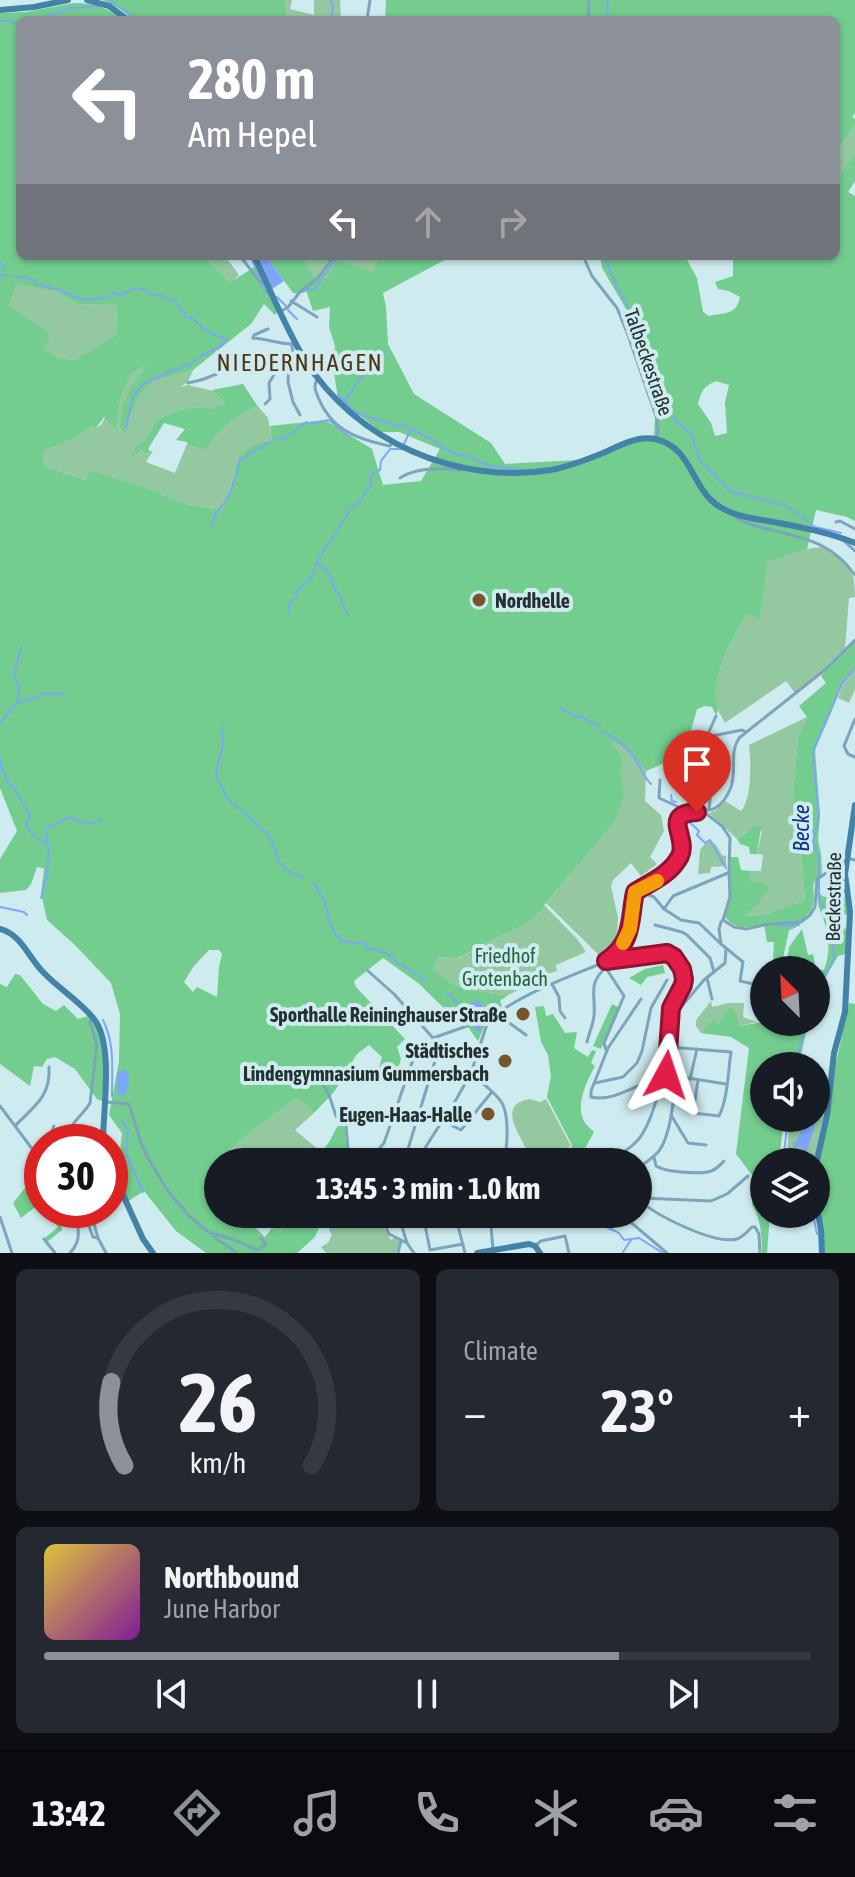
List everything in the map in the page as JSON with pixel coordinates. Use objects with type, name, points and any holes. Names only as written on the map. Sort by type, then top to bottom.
[{"type":"main road","points":[[0,10],[68,0]]},
{"type":"main road","points":[[87,0],[109,6],[123,16]]},
{"type":"main road","points":[[256,260],[294,343],[318,378],[348,411],[393,442],[429,458],[464,467],[512,472],[552,470],[576,464],[632,441],[656,440],[678,451],[686,459],[701,489],[718,506],[736,514],[835,535],[855,543]]},
{"type":"main road","name":"Beckestraße","points":[[820,1148],[834,1053],[845,1012],[850,912],[845,874],[855,805]]},
{"type":"main road","points":[[0,929],[14,936],[44,973],[98,1025],[104,1047],[103,1124]]},
{"type":"main road","points":[[128,1206],[153,1253]]},
{"type":"main road","points":[[821,1228],[822,1253]]},
{"type":"main road","points":[[477,1253],[527,1245],[535,1246],[540,1253]]},
{"type":"street","points":[[243,260],[261,283],[267,283]]},
{"type":"street","points":[[280,312],[319,277],[331,260]]},
{"type":"street","name":"Talbeckestraße","points":[[585,260],[592,276],[617,308],[628,335],[657,419],[656,440]]},
{"type":"street","points":[[291,301],[317,317]]},
{"type":"street","points":[[265,404],[270,399],[269,383],[275,373],[293,360],[294,343],[253,338],[268,329]]},
{"type":"street","points":[[188,383],[239,365],[265,367],[275,373]]},
{"type":"street","points":[[289,365],[290,391],[300,415]]},
{"type":"street","points":[[318,378],[314,387],[324,412],[333,421],[372,442],[390,446],[393,442]]},
{"type":"street","points":[[400,478],[430,469],[460,470],[464,467]]},
{"type":"street","points":[[736,514],[736,518],[744,522],[830,549],[843,559],[855,575]]},
{"type":"street","points":[[836,522],[855,529]]},
{"type":"street","points":[[835,535],[855,551]]},
{"type":"street","points":[[587,1042],[594,1014],[594,981],[604,964],[625,941],[637,890],[659,880],[679,858],[682,844],[677,825],[680,817],[717,808],[731,788],[735,744],[826,669],[855,640]]},
{"type":"street","points":[[697,767],[716,716]]},
{"type":"street","points":[[855,719],[844,746],[848,754],[855,757]]},
{"type":"street","points":[[709,735],[746,732]]},
{"type":"street","points":[[681,751],[709,783],[711,789],[706,811]]},
{"type":"street","points":[[660,780],[659,798],[681,808],[684,814]]},
{"type":"street","points":[[706,811],[730,838],[730,897],[719,929],[721,944]]},
{"type":"street","points":[[723,920],[734,927],[746,929],[801,921],[815,907],[816,883],[820,877],[849,861]]},
{"type":"street","points":[[664,909],[673,896],[729,872]]},
{"type":"street","points":[[637,890],[654,897],[664,909],[681,920],[699,923],[743,962],[740,981],[750,983]]},
{"type":"street","points":[[655,925],[687,935],[710,958],[714,972]]},
{"type":"street","points":[[670,1020],[707,978],[725,963],[726,949]]},
{"type":"street","points":[[425,1148],[471,1073],[487,1024],[499,1012],[552,984],[604,964],[667,953],[682,969],[684,979],[671,1008],[667,1067],[674,1078],[671,1115],[666,1139],[654,1157],[656,1166],[665,1171],[705,1173],[724,1161]]},
{"type":"street","points":[[604,964],[624,996],[604,1043],[607,1051]]},
{"type":"street","points":[[368,971],[394,994],[433,1038],[436,1049],[408,1148]]},
{"type":"street","points":[[707,978],[712,999]]},
{"type":"street","points":[[595,1083],[623,1077],[637,1063],[651,1008],[667,980]]},
{"type":"street","points":[[552,984],[565,1018]]},
{"type":"street","points":[[641,999],[607,1051],[591,1097],[606,1099],[653,1079],[690,1079],[726,1084]]},
{"type":"street","points":[[72,1124],[90,1103],[96,1060],[95,1035],[90,1020],[93,1017]]},
{"type":"street","points":[[487,1024],[508,1022],[526,1035]]},
{"type":"street","points":[[433,1038],[467,1026]]},
{"type":"street","points":[[669,1047],[731,1052],[719,1116],[693,1113],[698,1080]]},
{"type":"street","points":[[380,1148],[415,1054],[413,1048]]},
{"type":"street","points":[[690,1079],[697,1049]]},
{"type":"street","points":[[15,1126],[44,1097],[50,1076],[49,1067]]},
{"type":"street","points":[[316,1071],[336,1116],[346,1126],[348,1148]]},
{"type":"street","points":[[629,1148],[647,1123],[669,1072]]},
{"type":"street","points":[[471,1073],[503,1103],[507,1148]]},
{"type":"street","points":[[443,1121],[461,1130],[491,1092]]},
{"type":"street","points":[[104,1102],[129,1104],[141,1143],[161,1180],[189,1216],[237,1253]]},
{"type":"street","points":[[0,1106],[24,1138]]},
{"type":"street","points":[[671,1115],[684,1140],[706,1145]]},
{"type":"street","points":[[652,1198],[711,1201],[727,1194],[748,1176]]},
{"type":"street","points":[[652,1209],[702,1235],[735,1240],[755,1227],[759,1234],[760,1253]]},
{"type":"street","points":[[0,1217],[12,1253]]},
{"type":"street","points":[[70,1253],[78,1242],[79,1228]]},
{"type":"street","points":[[90,1228],[93,1237],[98,1238]]},
{"type":"street","points":[[95,1228],[106,1253]]},
{"type":"street","points":[[386,1228],[389,1234],[407,1243]]},
{"type":"street","points":[[402,1228],[414,1253]]},
{"type":"street","points":[[426,1228],[431,1251],[463,1244]]},
{"type":"street","points":[[459,1228],[465,1253]]},
{"type":"street","points":[[491,1228],[497,1251]]},
{"type":"street","points":[[638,1228],[667,1253]]},
{"type":"street","points":[[208,1232],[257,1250],[266,1244],[261,1238]]},
{"type":"street","points":[[535,1246],[541,1241],[565,1236],[569,1253]]},
{"type":"street","points":[[44,1239],[55,1253]]},
{"type":"street","points":[[398,1253],[401,1240]]},
{"type":"green space","points":[[102,0],[285,0],[287,16],[128,16]]},
{"type":"green space","points":[[285,0],[292,0],[290,9],[314,15],[314,0],[340,0],[341,16],[287,16]]},
{"type":"green space","points":[[386,0],[855,0],[855,113],[852,117],[855,124],[840,146],[840,16],[385,16]]},
{"type":"green space","points":[[81,3],[100,7],[118,16],[16,16],[16,260],[208,260],[229,283],[256,266],[277,312],[275,315],[264,304],[251,324],[193,370],[153,381],[140,395],[126,432],[119,427],[123,406],[147,364],[131,374],[121,397],[116,428],[104,417],[96,428],[90,427],[76,438],[43,451],[43,466],[86,480],[91,471],[189,505],[222,510],[238,457],[252,445],[272,440],[270,426],[325,420],[372,449],[383,485],[421,481],[440,449],[399,432],[381,432],[338,398],[334,373],[335,346],[329,327],[330,307],[313,311],[306,290],[293,293],[269,260],[305,260],[314,279],[327,278],[337,260],[373,273],[377,260],[445,260],[383,293],[388,344],[414,394],[491,443],[505,464],[579,460],[654,435],[657,385],[636,326],[602,268],[601,260],[687,260],[697,278],[703,312],[709,316],[729,312],[736,307],[740,297],[718,289],[715,282],[733,276],[733,260],[840,260],[840,176],[855,153],[855,181],[848,192],[855,196],[855,521],[816,510],[807,549],[767,562],[760,619],[746,613],[728,648],[716,687],[718,711],[716,715],[712,707],[697,709],[690,733],[676,755],[646,771],[614,741],[612,744],[620,753],[624,765],[619,768],[625,795],[614,823],[534,917],[458,958],[439,957],[432,969],[449,982],[477,991],[508,995],[500,1001],[502,1006],[488,1018],[478,1041],[458,1013],[448,1012],[418,983],[383,958],[354,981],[356,987],[405,1039],[397,1047],[401,1059],[395,1079],[379,1068],[382,1057],[369,1045],[357,1054],[334,1092],[314,1113],[297,1098],[232,1148],[204,1148],[204,1228],[256,1228],[265,1237],[272,1228],[278,1233],[284,1228],[319,1228],[315,1237],[297,1253],[206,1253],[176,1231],[144,1191],[128,1201],[128,1124],[116,1124],[109,1115],[119,1061],[120,1014],[111,983],[47,920],[41,893],[43,868],[37,867],[26,890],[0,893],[0,859],[17,831],[0,788],[0,13]],"holes":[[[17,282],[57,292],[78,304],[117,305],[116,335],[74,360],[59,358],[43,349],[51,334],[9,305]],[[716,381],[729,385],[725,402],[727,433],[715,436],[711,423],[698,404],[700,396]],[[209,950],[219,950],[222,954],[217,997],[197,987],[193,992],[184,982]]]},
{"type":"green space","points":[[855,124],[855,153],[840,178],[840,146]]},
{"type":"green space","points":[[208,260],[228,260],[239,275],[229,284]]},
{"type":"green space","points":[[305,260],[377,260],[374,273],[313,279]]},
{"type":"green space","points":[[17,281],[26,286],[57,292],[78,304],[117,305],[116,335],[74,360],[59,358],[42,349],[51,334],[9,305]]},
{"type":"green space","points":[[150,362],[127,400],[119,428],[123,432],[126,432],[140,395],[153,381],[193,370],[188,382],[180,387],[188,385],[213,391],[225,403],[209,409],[196,407],[182,410],[155,421],[149,435],[133,454],[135,456],[141,450],[147,454],[153,451],[146,462],[175,473],[187,444],[205,451],[224,427],[257,405],[268,418],[272,440],[252,445],[238,457],[222,510],[189,505],[141,486],[92,472],[87,480],[43,466],[43,451],[76,438],[90,427],[96,428],[105,417],[116,427],[121,397],[131,374]]},
{"type":"green space","points":[[243,384],[257,405],[224,427],[205,451],[176,440],[185,429],[164,423],[147,454],[141,450],[132,455],[149,435],[155,421],[182,410],[196,407],[209,409],[225,403],[212,390]]},
{"type":"green space","points":[[821,547],[843,561],[853,578],[855,597],[849,598],[845,648],[795,693],[786,681],[725,723],[715,702],[718,676],[746,612],[760,618],[766,562]]},
{"type":"green space","points":[[855,641],[855,667],[841,685],[815,749],[822,874],[814,884],[811,911],[795,928],[789,930],[783,956],[773,956],[774,942],[767,942],[764,924],[738,926],[725,917],[730,897],[729,857],[738,857],[741,870],[751,871],[751,882],[762,882],[769,887],[757,905],[744,916],[767,914],[805,900],[793,796],[798,737],[807,717],[799,706],[826,683],[821,676]]},
{"type":"green space","points":[[855,669],[855,690],[849,703],[838,698]]},
{"type":"green space","points":[[807,717],[798,737],[793,796],[805,900],[767,914],[743,916],[762,882],[751,882],[749,876],[751,871],[761,871],[763,855],[757,854],[762,831],[746,832],[737,839],[709,813],[725,801],[741,811],[749,789],[749,745]]},
{"type":"green space","points":[[615,740],[646,771],[645,801],[661,815],[664,831],[650,857],[657,864],[641,876],[631,863],[613,880],[611,886],[618,918],[617,933],[623,941],[608,958],[600,956],[546,903],[614,823],[625,795],[618,767],[624,765],[620,753],[612,744]]},
{"type":"green space","points":[[755,826],[761,827],[757,854],[750,854],[749,847],[740,844],[737,839]]},
{"type":"green space","points":[[709,839],[726,856],[726,866],[711,867],[710,873],[698,874],[700,850]]},
{"type":"green space","points":[[817,892],[824,897],[844,894],[848,915],[841,907],[830,908],[831,936],[836,944],[843,928],[847,929],[846,954],[838,956],[830,970],[825,925]]},
{"type":"green space","name":"Friedhof Grotenbach","points":[[544,905],[586,952],[556,965],[557,971],[533,978],[533,983],[508,995],[472,992],[440,978],[431,969],[439,957],[459,958],[527,923]]},
{"type":"green space","points":[[802,929],[808,955],[813,956],[788,956],[789,947]]},
{"type":"green space","points":[[663,965],[665,973],[647,977],[641,985],[629,978],[645,969]]},
{"type":"green space","points":[[15,974],[20,975],[43,1004],[56,1011],[64,1005],[78,1019],[93,1017],[103,1039],[104,1102],[97,1099],[75,1069],[55,1057],[47,1059],[42,1067],[34,1066],[30,1086],[0,1064],[0,984],[7,987]]},
{"type":"green space","points":[[711,1001],[712,1007],[744,1003],[743,1017],[750,1020],[750,1023],[738,1026],[713,1021],[701,1033],[696,1020]]},
{"type":"green space","points":[[849,1003],[855,1004],[855,1253],[824,1253],[823,1228],[830,1228],[830,1148],[822,1148],[825,1132],[830,1132],[834,1072]]},
{"type":"green space","points":[[612,1004],[618,1007],[601,1049],[593,1046]]},
{"type":"green space","points":[[544,1006],[546,1016],[553,1014],[565,1033],[577,1032],[574,1048],[588,1057],[592,1050],[596,1051],[591,1063],[595,1066],[581,1101],[582,1116],[594,1132],[585,1148],[571,1148],[547,1097],[551,1076],[535,1007]]},
{"type":"green space","points":[[729,1008],[735,1012],[739,1026],[750,1024],[750,1036],[805,1036],[802,1052],[750,1052],[750,1132],[782,1132],[781,1148],[750,1148],[750,1172],[736,1154],[749,1048],[731,1037],[701,1033],[713,1020],[719,1023]]},
{"type":"green space","points":[[297,1098],[314,1113],[295,1130],[316,1148],[232,1148]]},
{"type":"green space","points":[[530,1099],[540,1102],[546,1099],[571,1146],[526,1148],[512,1114],[516,1104]]},
{"type":"green space","points":[[340,1124],[344,1125],[346,1148],[324,1148],[328,1143]]},
{"type":"green space","points":[[788,1132],[820,1132],[817,1148],[788,1148]]},
{"type":"green space","points":[[24,1189],[24,1216],[21,1218],[13,1203]]},
{"type":"green space","points":[[57,1228],[62,1228],[47,1242],[45,1238]]},
{"type":"green space","points":[[384,1228],[391,1240],[396,1237],[400,1241],[398,1251],[326,1253],[321,1247],[328,1243],[332,1235],[329,1230]]},
{"type":"green space","points":[[760,1228],[769,1228],[767,1253],[762,1253]]},
{"type":"water","points":[[258,260],[269,260],[284,281],[272,289]]},
{"type":"water","points":[[477,1000],[483,1006],[481,1030],[478,1031],[467,1012],[471,1003]]},
{"type":"water","points":[[121,1070],[128,1073],[126,1095],[117,1094],[117,1074]]},
{"type":"water","points":[[800,1132],[813,1132],[808,1148],[794,1148],[793,1143]]},
{"type":"waterway","points":[[109,0],[131,16]]},
{"type":"waterway","points":[[331,0],[332,16]]},
{"type":"waterway","points":[[607,0],[608,16]]},
{"type":"waterway","points":[[49,16],[70,8],[99,6]]},
{"type":"waterway","points":[[0,21],[16,23]]},
{"type":"waterway","points":[[252,260],[262,281]]},
{"type":"waterway","points":[[302,292],[315,289],[335,260]]},
{"type":"waterway","points":[[606,260],[628,308]]},
{"type":"waterway","points":[[0,262],[4,269]]},
{"type":"waterway","points":[[0,276],[6,274]]},
{"type":"waterway","points":[[13,276],[32,279],[38,285],[87,300],[139,288],[151,295],[163,295],[177,302]]},
{"type":"waterway","points":[[261,285],[270,296]]},
{"type":"waterway","points":[[277,297],[286,306]]},
{"type":"waterway","points":[[178,305],[186,318],[191,317],[205,330],[227,340]]},
{"type":"waterway","points":[[288,310],[297,319]]},
{"type":"waterway","points":[[126,429],[132,399],[142,385],[189,365],[226,340]]},
{"type":"waterway","points":[[344,402],[385,352]]},
{"type":"waterway","points":[[654,388],[658,404],[669,416]]},
{"type":"waterway","points":[[338,394],[356,413],[398,426],[404,425],[445,449],[487,465],[516,469]]},
{"type":"waterway","points":[[673,418],[692,435],[702,463],[730,491],[787,506],[815,527],[841,533]]},
{"type":"waterway","points":[[276,439],[285,438],[306,422],[329,420],[348,436]]},
{"type":"waterway","points":[[404,444],[411,429]]},
{"type":"waterway","points":[[212,527],[231,489],[240,460],[272,441]]},
{"type":"waterway","points":[[288,613],[291,601],[296,598],[298,589],[311,579],[319,558],[348,510],[371,486],[371,474],[380,470],[381,461],[390,449],[402,449]]},
{"type":"waterway","points":[[318,564],[330,576],[348,615]]},
{"type":"waterway","points":[[0,723],[18,702],[19,686],[14,676],[21,647]]},
{"type":"waterway","name":"Becke","points":[[830,967],[834,950],[829,916],[820,902],[819,860],[813,841],[819,816],[813,755],[842,684],[855,668]]},
{"type":"waterway","points":[[18,702],[44,694],[66,694]]},
{"type":"waterway","points":[[561,708],[600,727]]},
{"type":"waterway","points":[[222,727],[223,744],[217,779],[229,800],[267,833],[279,862],[303,878]]},
{"type":"waterway","points":[[603,732],[626,748],[651,784]]},
{"type":"waterway","points":[[0,757],[9,784],[30,816],[26,825],[29,829]]},
{"type":"waterway","points":[[671,795],[672,801],[676,802]]},
{"type":"waterway","points":[[49,827],[71,817],[86,823],[102,819]]},
{"type":"waterway","points":[[685,818],[699,831],[697,835],[705,843],[710,840],[726,868]]},
{"type":"waterway","points":[[46,829],[46,843]]},
{"type":"waterway","points":[[31,831],[49,848],[41,898]]},
{"type":"waterway","points":[[313,883],[339,938],[354,944],[360,942],[368,949],[392,956],[397,964],[426,981]]},
{"type":"waterway","points":[[0,907],[27,915]]},
{"type":"waterway","points":[[780,926],[799,925]]},
{"type":"waterway","points":[[447,993],[458,1003]]},
{"type":"waterway","points":[[103,1020],[111,1048],[112,1096]]},
{"type":"waterway","name":"Becke","points":[[799,1052],[803,1036]]},
{"type":"waterway","points":[[121,1121],[128,1129],[126,1153],[143,1192]]},
{"type":"waterway","name":"Becke","points":[[785,1148],[786,1132]]},
{"type":"waterway","points":[[608,1228],[619,1233],[624,1240],[639,1238],[663,1253]]},
{"type":"waterway","name":"Becke","points":[[816,1228],[817,1234]]},
{"type":"waterway","points":[[623,1252],[631,1240]]},
{"type":"slow traffic","points":[[623,943],[630,929],[635,892],[657,881]]},
{"type":"place","name":"Nordhelle","points":[[479,600]]},
{"type":"place","name":"Sporthalle Reininghauser Straße","points":[[523,1014]]},
{"type":"place","name":"Städtisches Lindengymnasium Gummersbach","points":[[505,1061]]},
{"type":"place","name":"Eugen-Haas-Halle","points":[[488,1114]]},
{"type":"district","name":"NIEDERNHAGEN","points":[[300,362]]},
{"type":"route","points":[[666,1075],[669,1072],[671,1008],[683,985],[682,969],[667,953],[606,961],[625,941],[630,929],[635,892],[659,880],[679,858],[682,844],[677,825],[680,817],[697,812]]}]
